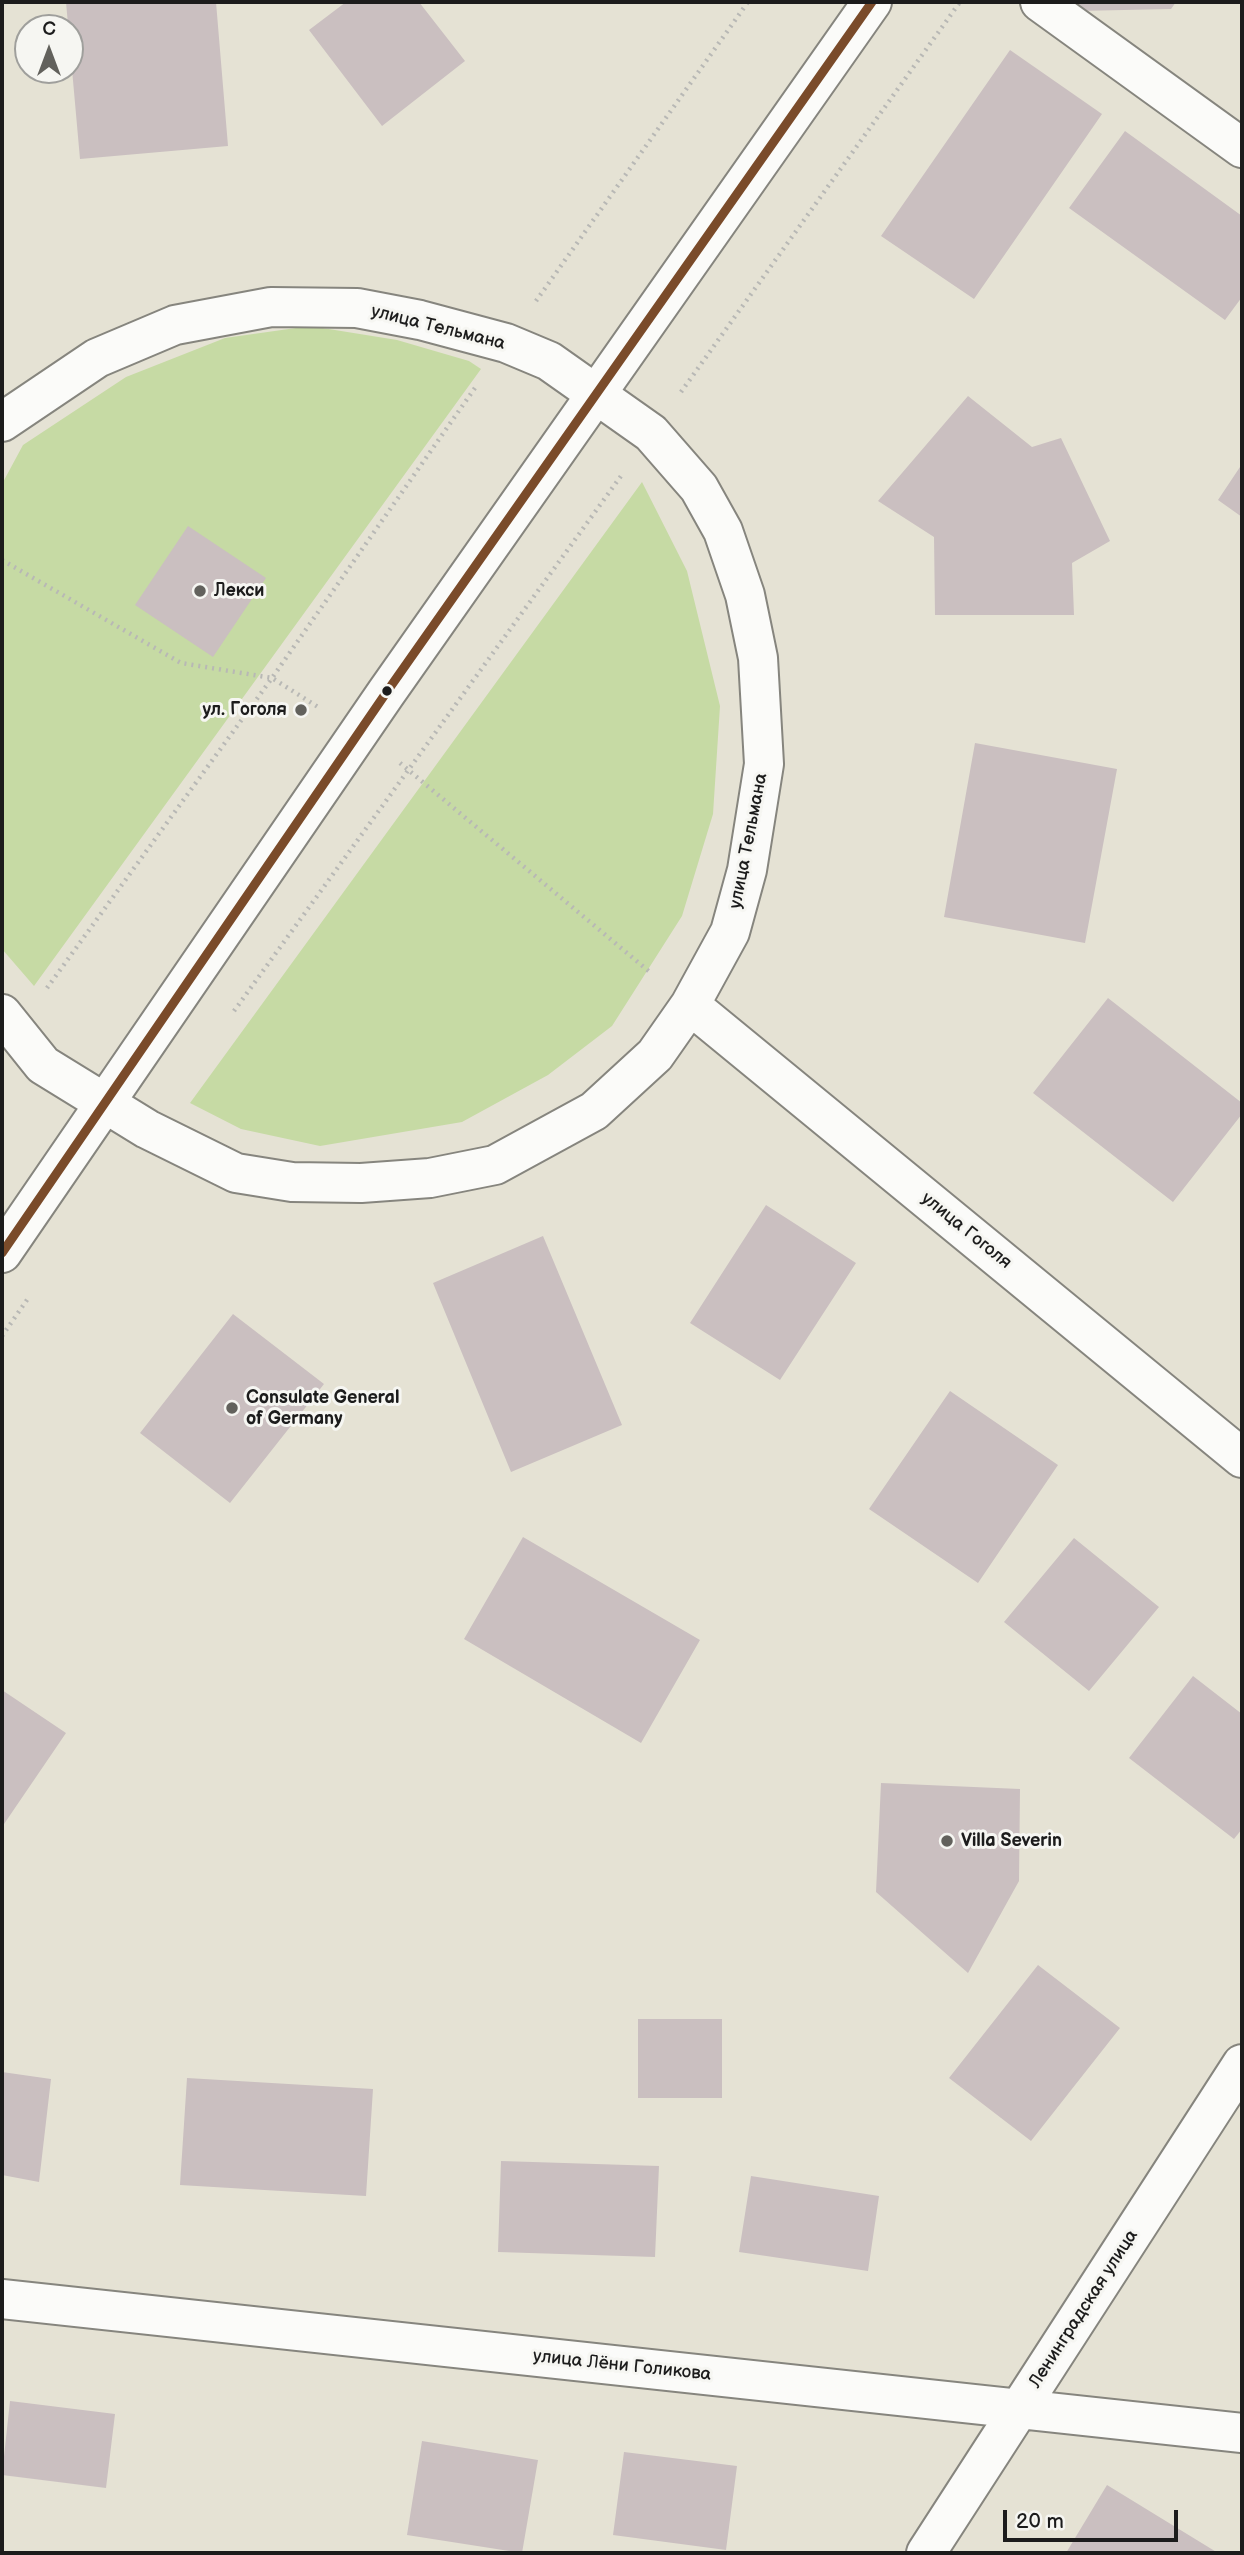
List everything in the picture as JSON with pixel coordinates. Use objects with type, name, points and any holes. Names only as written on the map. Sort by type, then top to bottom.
[{"type":"street","points":[[2,1253],[386,693],[872,2]]},
{"type":"street","points":[[1041,2],[1242,148]]},
{"type":"street","name":"улица Тельмана","points":[[2,422],[97,358],[175,325],[271,307],[357,308],[419,320],[506,343],[549,361],[651,433],[699,488],[723,531],[745,595],[758,657],[764,764],[747,870],[730,932],[690,1005],[655,1055],[594,1111],[495,1165],[430,1178],[362,1184],[292,1182],[236,1173],[105,1105],[43,1065],[9,1023]]},
{"type":"street","name":"улица Гоголя","points":[[690,1005],[1242,1458]]},
{"type":"street","name":"Ленинградская улица","points":[[926,2553],[1242,2064]]},
{"type":"street","name":"улица Лёни Голикова","points":[[2,2299],[1242,2433]]},
{"type":"path","points":[[9,1023],[272,678],[748,2]]},
{"type":"path","points":[[229,1018],[410,771],[960,2]]},
{"type":"path","points":[[2,560],[181,663],[272,678]]},
{"type":"path","points":[[410,771],[690,1005]]},
{"type":"path","points":[[2,1336],[32,1293]]},
{"type":"green space","points":[[310,326],[397,340],[469,361],[481,369],[34,986],[2,949],[2,484],[23,445],[126,377],[225,338]]},
{"type":"green space","points":[[642,482],[687,571],[720,706],[713,814],[682,916],[612,1026],[548,1075],[462,1122],[320,1146],[241,1129],[190,1103]]},
{"type":"building","points":[[66,2],[216,2],[228,146],[80,159],[73,84],[84,84],[84,14],[67,14]]},
{"type":"building","points":[[346,2],[419,2],[465,61],[382,126],[309,30]]},
{"type":"building","points":[[1077,2],[1176,2],[1171,9],[1077,11]]},
{"type":"building","points":[[1010,50],[1102,114],[974,299],[881,236]]},
{"type":"building","points":[[1125,131],[1242,216],[1242,297],[1225,320],[1069,208]]},
{"type":"building","points":[[968,396],[1032,447],[1061,438],[1110,541],[1072,563],[1074,615],[935,615],[934,537],[878,501]]},
{"type":"building","points":[[1242,464],[1242,517],[1218,500]]},
{"type":"building","name":"Лекси","points":[[188,526],[266,578],[213,657],[135,605]]},
{"type":"building","points":[[975,743],[1117,769],[1085,943],[944,917]]},
{"type":"building","points":[[1108,998],[1242,1103],[1242,1114],[1173,1202],[1033,1093]]},
{"type":"building","points":[[766,1205],[856,1263],[780,1380],[690,1323]]},
{"type":"building","points":[[543,1236],[622,1425],[511,1472],[433,1283]]},
{"type":"building","name":"Consulate General of Germany","points":[[233,1314],[324,1384],[230,1503],[140,1433]]},
{"type":"building","points":[[950,1391],[1058,1465],[978,1583],[869,1509]]},
{"type":"building","points":[[523,1537],[700,1640],[641,1743],[464,1639]]},
{"type":"building","points":[[1074,1538],[1159,1607],[1089,1691],[1004,1622]]},
{"type":"building","points":[[1193,1676],[1242,1714],[1242,1829],[1234,1839],[1129,1758]]},
{"type":"building","points":[[2,1690],[66,1733],[2,1827]]},
{"type":"building","points":[[881,1783],[1020,1789],[1019,1881],[968,1973],[876,1892]]},
{"type":"building","points":[[1038,1965],[1120,2028],[1031,2141],[949,2078]]},
{"type":"building","points":[[638,2019],[722,2019],[722,2098],[638,2098]]},
{"type":"building","points":[[2,2072],[51,2079],[39,2182],[2,2175]]},
{"type":"building","points":[[187,2078],[373,2089],[366,2196],[180,2185]]},
{"type":"building","points":[[501,2161],[659,2166],[655,2257],[498,2252]]},
{"type":"building","points":[[751,2176],[879,2196],[868,2271],[739,2252]]},
{"type":"building","points":[[10,2401],[115,2414],[106,2488],[2,2475]]},
{"type":"building","points":[[422,2441],[538,2460],[522,2553],[407,2535]]},
{"type":"building","points":[[624,2452],[737,2466],[726,2550],[613,2535]]},
{"type":"building","points":[[1107,2485],[1218,2553],[1066,2553]]},
{"type":"transit line","points":[[2,1253],[386,693],[872,2]]},
{"type":"place","name":"Лекси","points":[[200,591]]},
{"type":"place","name":"ул. Гоголя","points":[[301,710]]},
{"type":"place","name":"Consulate General of Germany","points":[[232,1408]]},
{"type":"place","name":"Villa Severin","points":[[947,1841]]}]
